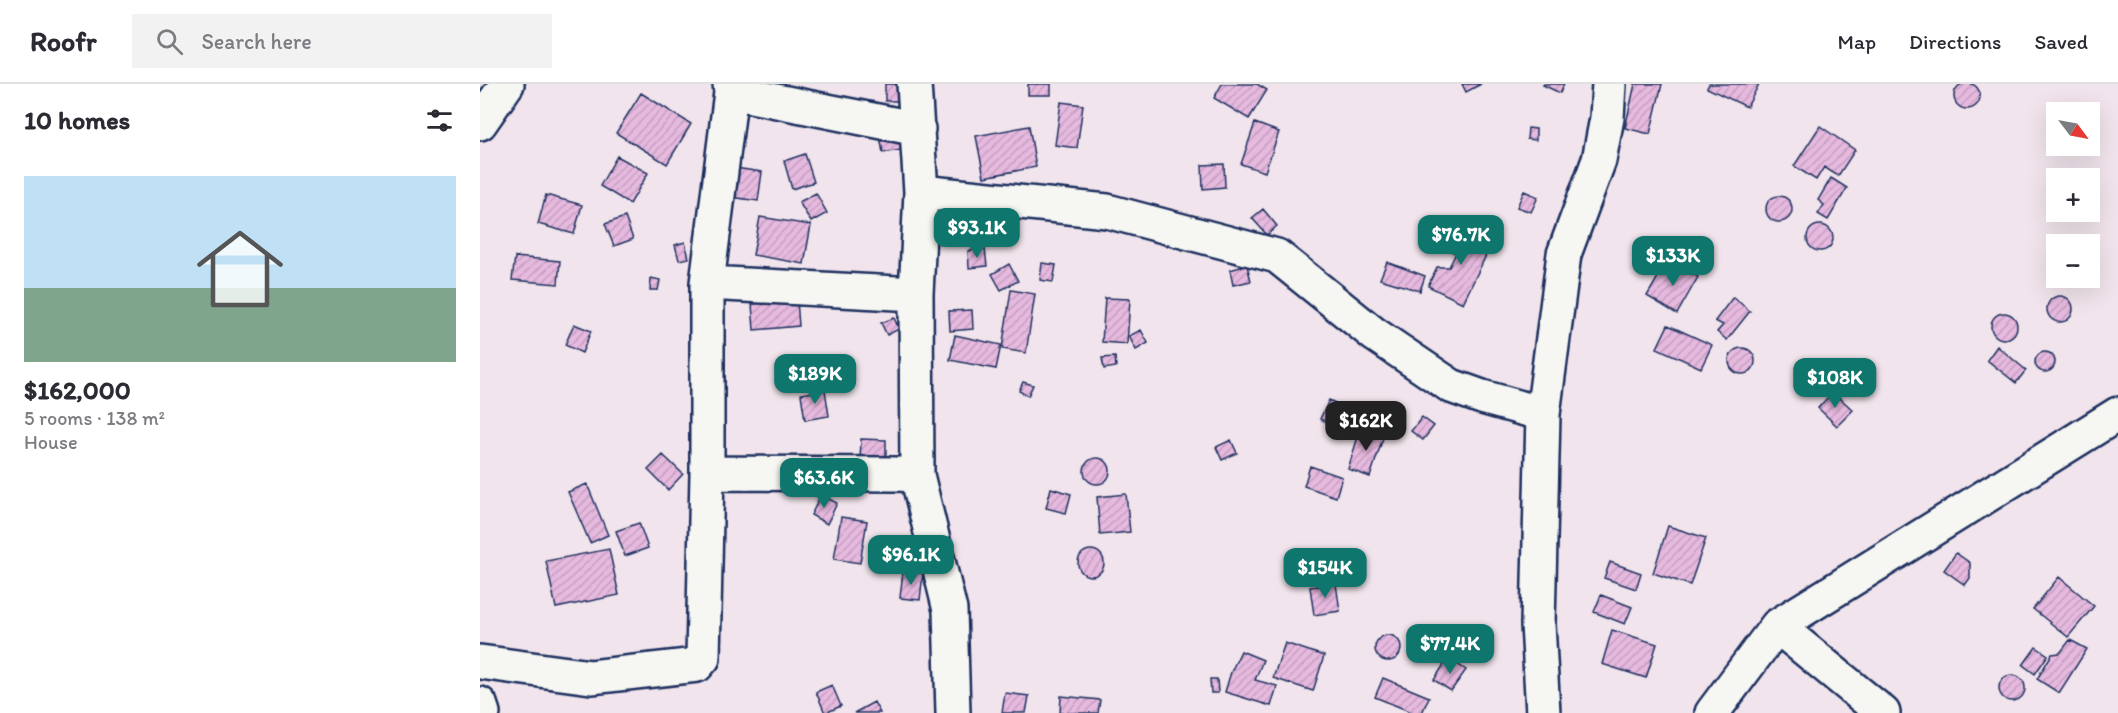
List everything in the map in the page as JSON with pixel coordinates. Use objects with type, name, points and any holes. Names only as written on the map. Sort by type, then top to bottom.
[{"type":"street","points":[[480,123],[507,84]]},
{"type":"street","points":[[914,84],[921,192],[915,294],[917,475],[950,610],[953,713]]},
{"type":"street","points":[[1543,713],[1538,624],[1543,414],[1564,254],[1599,160],[1607,118],[1609,84]]},
{"type":"street","points":[[480,662],[591,677],[678,668],[697,665],[701,662],[705,650],[706,283],[730,88],[918,129]]},
{"type":"street","points":[[921,192],[1107,210],[1277,256],[1374,334],[1451,386],[1543,414]]},
{"type":"street","points":[[706,283],[915,294]]},
{"type":"street","points":[[1712,713],[1777,626],[2118,414]]},
{"type":"street","points":[[707,473],[917,475]]},
{"type":"street","points":[[1777,626],[1883,713]]},
{"type":"street","points":[[480,704],[483,713]]},
{"type":"building","points":[[1967,83],[1976,87],[1980,96],[1976,105],[1967,109],[1958,105],[1954,96],[1958,87]]},
{"type":"building","points":[[885,84],[905,84],[905,101],[885,101]]},
{"type":"building","points":[[1028,84],[1051,84],[1051,95],[1028,95]]},
{"type":"building","points":[[1222,84],[1257,84],[1267,90],[1249,119],[1214,98]]},
{"type":"building","points":[[1462,84],[1481,84],[1466,92]]},
{"type":"building","points":[[1544,84],[1564,84],[1560,93]]},
{"type":"building","points":[[1635,84],[1662,84],[1650,134],[1625,128]]},
{"type":"building","points":[[1709,84],[1759,84],[1747,107],[1707,88]]},
{"type":"building","points":[[641,93],[691,124],[667,164],[616,133]]},
{"type":"building","points":[[1061,102],[1083,105],[1077,148],[1055,145]]},
{"type":"building","points":[[1255,123],[1279,132],[1265,172],[1241,164]]},
{"type":"building","points":[[1029,126],[1036,167],[984,177],[976,136]]},
{"type":"building","points":[[1820,126],[1855,150],[1838,176],[1824,167],[1816,180],[1794,166]]},
{"type":"building","points":[[1528,128],[1536,129],[1536,140],[1527,139]]},
{"type":"building","points":[[898,133],[901,150],[883,153],[880,136]]},
{"type":"building","points":[[805,154],[814,182],[792,189],[784,161]]},
{"type":"building","points":[[617,156],[648,173],[630,204],[600,186]]},
{"type":"building","points":[[1224,164],[1225,187],[1203,189],[1202,165]]},
{"type":"building","points":[[735,168],[762,172],[758,201],[731,197]]},
{"type":"building","points":[[1831,178],[1847,188],[1828,220],[1818,214],[1824,205],[1818,200]]},
{"type":"building","points":[[1524,191],[1538,197],[1531,212],[1517,207]]},
{"type":"building","points":[[816,193],[827,213],[811,222],[799,202]]},
{"type":"building","points":[[546,195],[582,205],[574,234],[538,224]]},
{"type":"building","points":[[1779,196],[1788,200],[1792,209],[1788,218],[1779,222],[1770,218],[1766,209],[1770,200]]},
{"type":"building","points":[[1263,209],[1277,226],[1267,235],[1252,218]]},
{"type":"building","points":[[625,217],[633,239],[614,246],[605,224]]},
{"type":"building","points":[[760,217],[811,225],[804,264],[753,255]]},
{"type":"building","points":[[1820,225],[1829,229],[1833,238],[1829,247],[1820,251],[1811,247],[1807,238],[1811,229]]},
{"type":"building","points":[[1470,231],[1493,241],[1463,303],[1428,286],[1437,267],[1449,267],[1456,253],[1444,248],[1451,234],[1466,241]]},
{"type":"building","points":[[685,242],[689,258],[679,260],[675,245]]},
{"type":"building","points":[[985,249],[987,266],[969,268],[968,251]]},
{"type":"building","points":[[515,257],[560,261],[558,284],[512,280]]},
{"type":"building","points":[[1668,260],[1698,277],[1677,314],[1647,296]]},
{"type":"building","points":[[1387,262],[1425,276],[1420,291],[1380,279]]},
{"type":"building","points":[[1042,263],[1056,265],[1053,282],[1040,280]]},
{"type":"building","points":[[1009,264],[1018,281],[1001,290],[992,274]]},
{"type":"building","points":[[1247,265],[1251,281],[1233,285],[1230,270]]},
{"type":"building","points":[[651,278],[660,280],[658,290],[650,290]]},
{"type":"building","points":[[1011,290],[1035,294],[1026,353],[1002,349]]},
{"type":"building","points":[[2060,296],[2069,300],[2073,309],[2069,318],[2060,322],[2051,318],[2047,309],[2051,300]]},
{"type":"building","points":[[1733,297],[1750,311],[1727,340],[1717,332],[1723,325],[1715,321]]},
{"type":"building","points":[[1105,298],[1130,299],[1127,344],[1102,342]]},
{"type":"building","points":[[797,300],[799,326],[754,330],[752,304]]},
{"type":"building","points":[[972,310],[973,329],[950,331],[949,311]]},
{"type":"building","points":[[2004,313],[2013,317],[2017,326],[2013,335],[2004,339],[1995,335],[1991,326],[1995,317]]},
{"type":"building","points":[[894,318],[899,329],[887,335],[881,323]]},
{"type":"building","points":[[574,324],[591,331],[582,353],[565,345]]},
{"type":"building","points":[[1668,325],[1712,345],[1701,368],[1657,348]]},
{"type":"building","points":[[1141,330],[1148,343],[1136,350],[1129,336]]},
{"type":"building","points":[[955,335],[1001,345],[996,369],[950,360]]},
{"type":"building","points":[[1997,346],[2026,370],[2016,383],[1987,360]]},
{"type":"building","points":[[1742,348],[1751,352],[1755,361],[1751,370],[1742,374],[1733,370],[1729,361],[1733,352]]},
{"type":"building","points":[[2045,352],[2052,355],[2055,362],[2052,369],[2045,372],[2038,369],[2035,362],[2038,355]]},
{"type":"building","points":[[1115,357],[1116,367],[1104,369],[1102,358]]},
{"type":"building","points":[[1023,382],[1033,385],[1028,396],[1019,391]]},
{"type":"building","points":[[825,390],[829,416],[805,420],[801,394]]},
{"type":"building","points":[[1833,392],[1853,410],[1837,426],[1818,408]]},
{"type":"building","points":[[1329,400],[1355,412],[1345,431],[1320,419]]},
{"type":"building","points":[[1422,417],[1434,426],[1423,440],[1411,431]]},
{"type":"building","points":[[1361,427],[1384,435],[1370,477],[1348,469]]},
{"type":"building","points":[[861,439],[886,440],[886,462],[860,462]]},
{"type":"building","points":[[1231,440],[1237,453],[1222,460],[1216,447]]},
{"type":"building","points":[[663,455],[683,474],[668,490],[648,470]]},
{"type":"building","points":[[1097,458],[1106,462],[1110,471],[1106,480],[1097,484],[1088,480],[1084,471],[1088,462]]},
{"type":"building","points":[[1310,466],[1342,477],[1336,497],[1304,486]]},
{"type":"building","points":[[587,484],[608,535],[590,543],[568,492]]},
{"type":"building","points":[[1051,488],[1071,494],[1066,513],[1046,508]]},
{"type":"building","points":[[1126,494],[1130,532],[1100,535],[1097,497]]},
{"type":"building","points":[[821,495],[837,503],[827,524],[811,515]]},
{"type":"building","points":[[841,517],[867,521],[860,563],[834,559]]},
{"type":"building","points":[[639,523],[648,548],[625,556],[616,531]]},
{"type":"building","points":[[1668,526],[1706,538],[1690,585],[1653,573]]},
{"type":"building","points":[[609,549],[619,595],[556,608],[546,561]]},
{"type":"building","points":[[1091,550],[1100,554],[1104,563],[1100,572],[1091,576],[1082,572],[1078,563],[1082,554]]},
{"type":"building","points":[[1956,553],[1970,563],[1970,578],[1965,585],[1944,570]]},
{"type":"building","points":[[1610,562],[1641,573],[1636,589],[1604,578]]},
{"type":"building","points":[[903,571],[923,573],[920,600],[900,598]]},
{"type":"building","points":[[2059,577],[2094,606],[2068,637],[2033,609]]},
{"type":"building","points":[[1336,584],[1340,611],[1314,615],[1310,587]]},
{"type":"building","points":[[1601,595],[1632,607],[1625,624],[1594,612]]},
{"type":"building","points":[[1612,630],[1657,644],[1646,678],[1602,664]]},
{"type":"building","points":[[1388,635],[1397,639],[1401,648],[1397,657],[1388,661],[1379,657],[1375,648],[1379,639]]},
{"type":"building","points":[[2070,640],[2087,649],[2059,693],[2037,679],[2052,654],[2060,653]]},
{"type":"building","points":[[1285,643],[1324,656],[1313,691],[1273,678]]},
{"type":"building","points":[[2036,647],[2048,655],[2035,674],[2023,665]]},
{"type":"building","points":[[1241,651],[1263,660],[1255,680],[1277,686],[1271,706],[1225,692]]},
{"type":"building","points":[[1448,658],[1466,670],[1451,691],[1434,680]]},
{"type":"building","points":[[2012,675],[2021,679],[2025,688],[2021,697],[2012,701],[2003,697],[1999,688],[2003,679]]},
{"type":"building","points":[[1383,678],[1429,697],[1422,713],[1414,713],[1375,697]]},
{"type":"building","points":[[1210,679],[1217,679],[1218,693],[1211,693]]},
{"type":"building","points":[[832,685],[841,706],[825,713],[816,692]]},
{"type":"building","points":[[1005,693],[1029,696],[1026,713],[1002,713]]},
{"type":"building","points":[[1061,696],[1100,700],[1098,713],[1060,713]]},
{"type":"building","points":[[874,702],[880,713],[854,713]]}]
